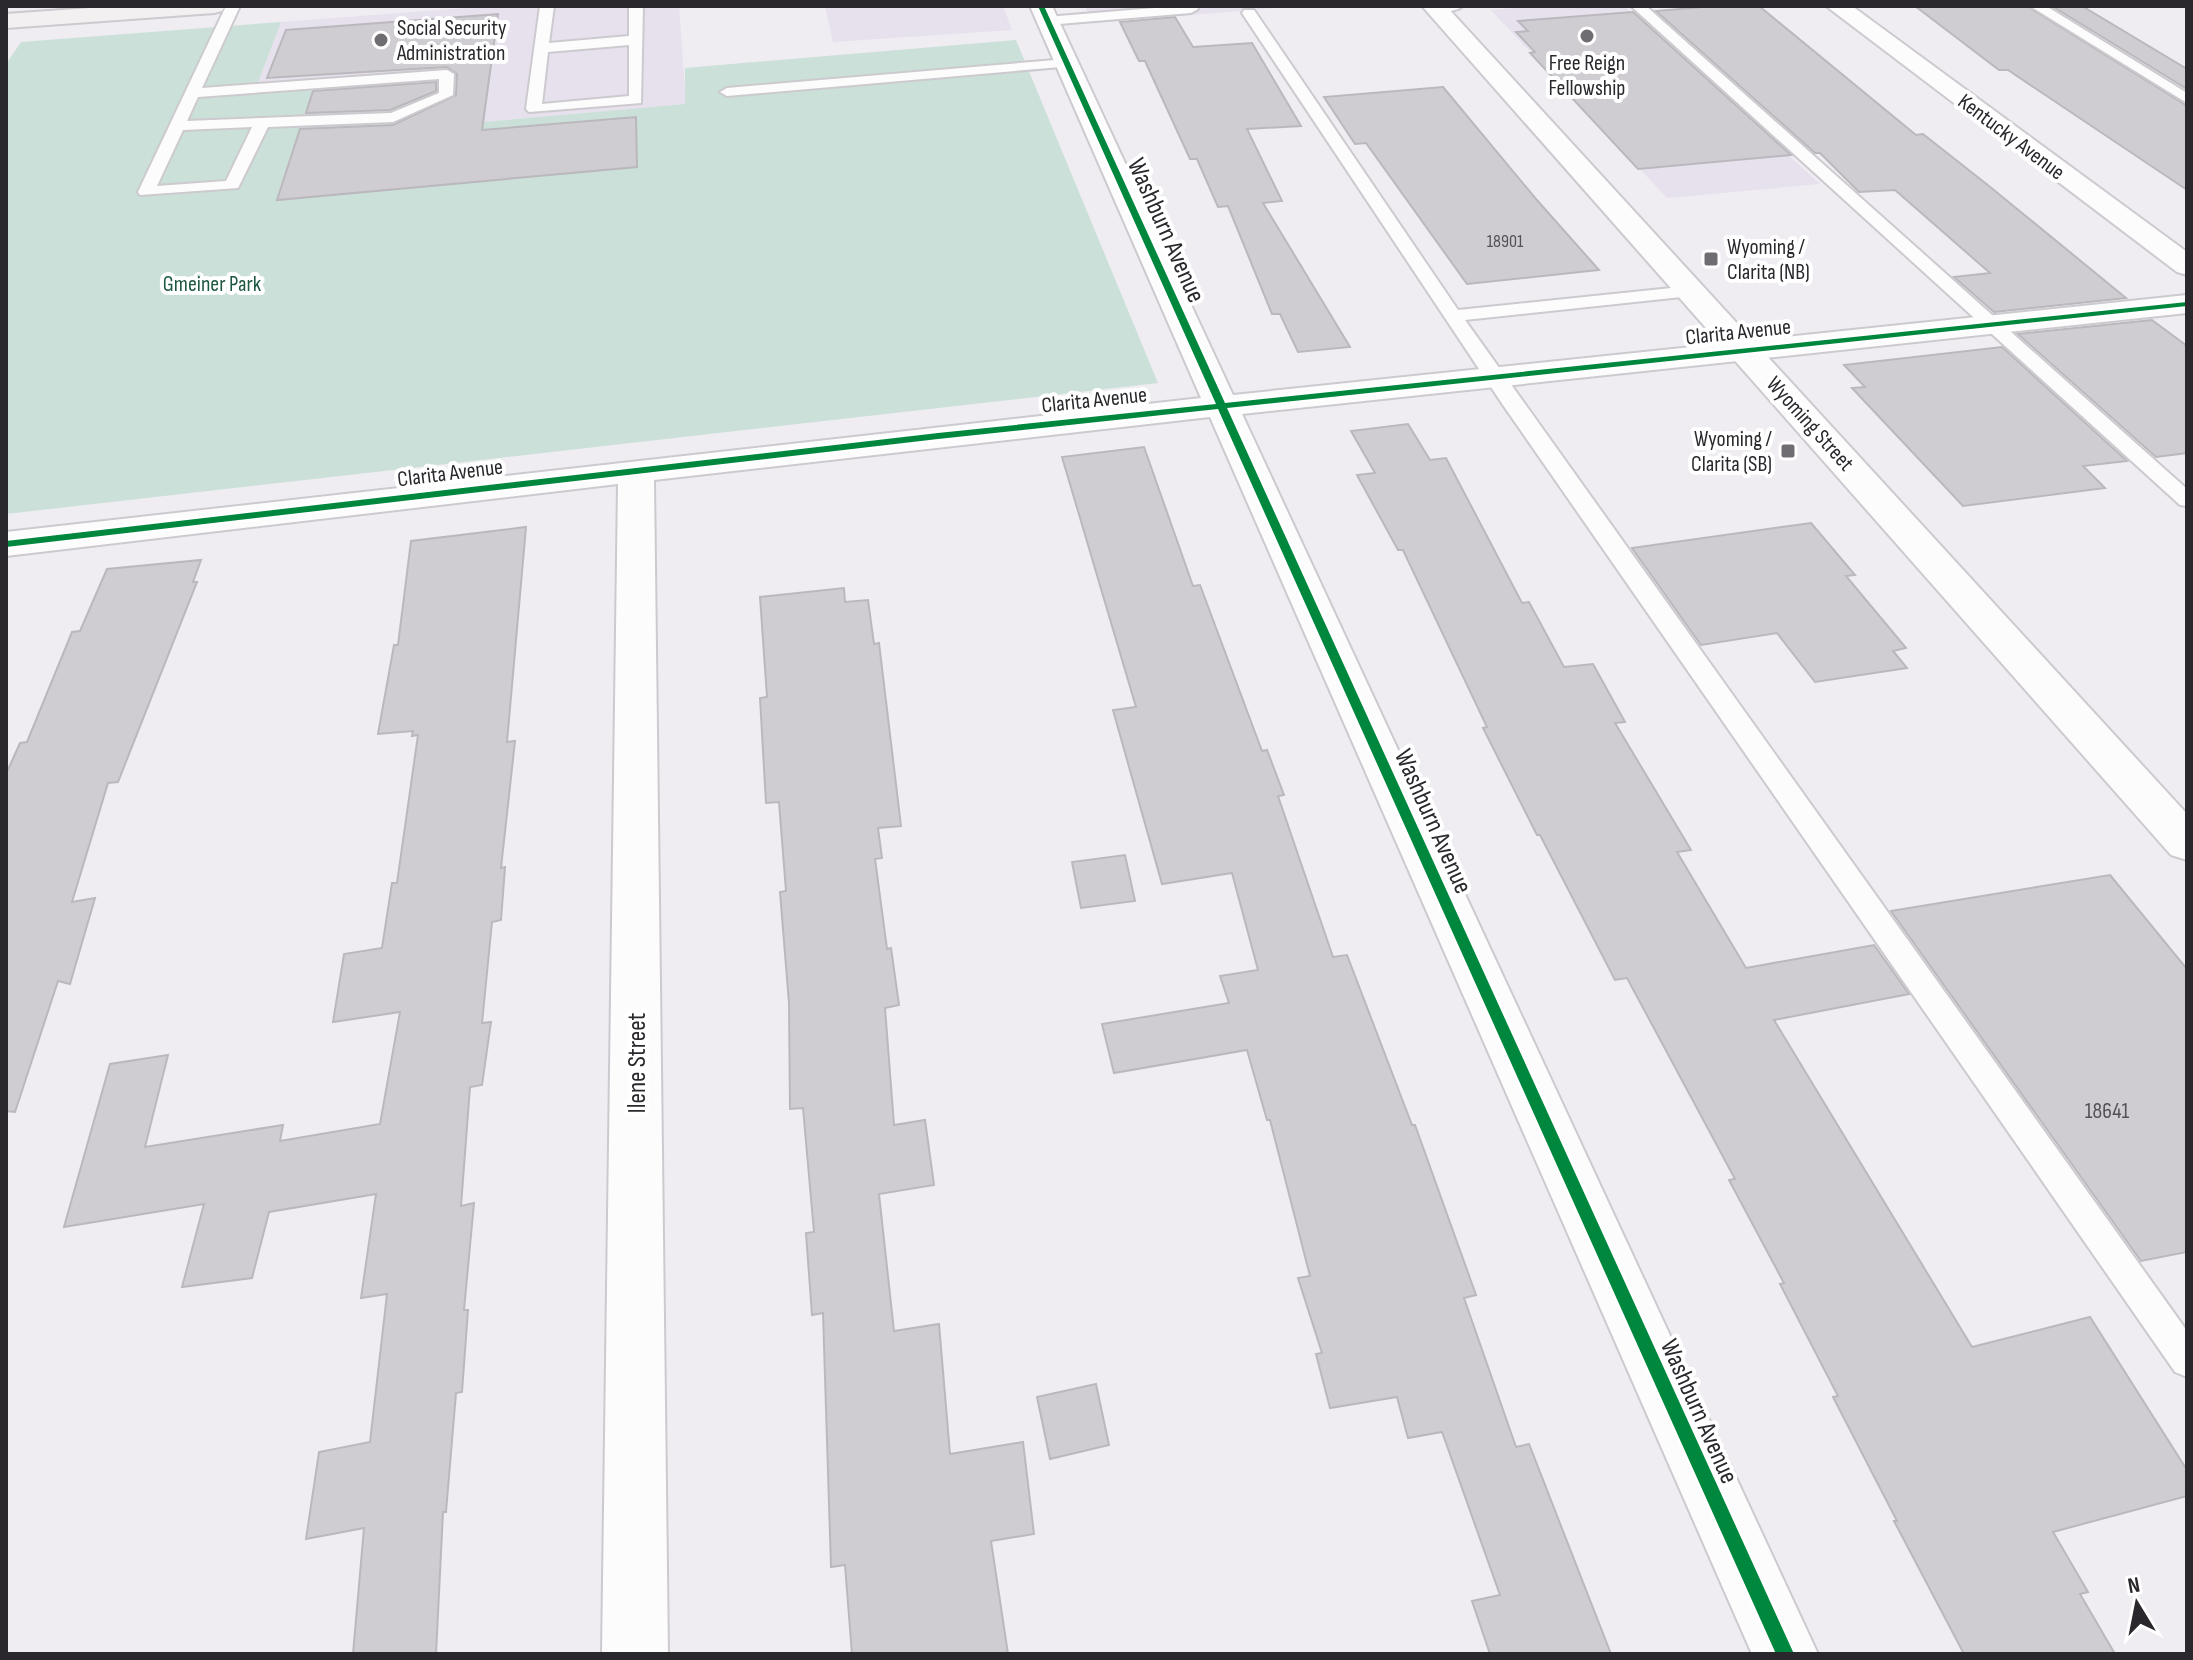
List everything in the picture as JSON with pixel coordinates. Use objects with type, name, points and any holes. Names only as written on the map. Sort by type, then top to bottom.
[{"type":"main road","points":[[9,24],[214,6]]},
{"type":"street","name":"Kentucky Avenue","points":[[1837,6],[2187,266]]},
{"type":"street","name":"Wyoming Street","points":[[1441,7],[1691,291],[2187,843]]},
{"type":"street","name":"Washburn Avenue","points":[[1044,13],[1785,1654]]},
{"type":"street","name":"Clarita Avenue","points":[[6,544],[1223,405],[2187,304]]},
{"type":"street","name":"Ilene Street","points":[[635,1654],[636,471]]},
{"type":"lane","points":[[233,6],[146,192],[232,185],[262,123]]},
{"type":"lane","points":[[547,6],[534,109],[636,100],[636,6]]},
{"type":"lane","points":[[1044,13],[1191,9],[1189,6]]},
{"type":"lane","points":[[1638,6],[2187,500]]},
{"type":"lane","points":[[2037,6],[2187,99]]},
{"type":"lane","points":[[1249,13],[1494,377],[2187,1360]]},
{"type":"lane","points":[[542,48],[637,40]]},
{"type":"lane","points":[[727,92],[1067,63]]},
{"type":"lane","points":[[178,126],[393,117],[446,95],[447,74],[194,93]]},
{"type":"lane","points":[[1453,316],[1691,291]]},
{"type":"shaded area","points":[[492,6],[679,6],[686,104],[484,122],[492,65],[258,83],[281,22]]},
{"type":"shaded area","points":[[825,6],[1003,6],[1012,30],[833,42]]},
{"type":"shaded area","points":[[1085,6],[1301,6],[1093,23]]},
{"type":"shaded area","points":[[1538,6],[1624,6],[1820,184],[1667,198],[1491,10]]},
{"type":"green space","name":"Gmeiner Park","points":[[281,22],[258,83],[492,64],[484,122],[685,104],[685,68],[1016,40],[1158,383],[6,514],[6,64],[21,42]]},
{"type":"building","points":[[1759,6],[1916,135],[1923,134],[2126,298],[1994,312],[1954,277],[1990,273],[1895,190],[1859,192],[1820,153],[1815,153],[1656,11]]},
{"type":"building","points":[[1915,6],[2027,6],[2187,106],[2187,190],[2008,70],[1999,70]]},
{"type":"building","points":[[2052,6],[2082,6],[2187,69],[2187,89]]},
{"type":"building","points":[[1633,12],[1791,155],[1638,169],[1530,53],[1535,52],[1516,32],[1528,31],[1518,21]]},
{"type":"building","points":[[498,14],[482,130],[636,117],[637,167],[277,200],[300,129],[393,125],[456,95],[457,74],[447,67],[267,78],[286,30]]},
{"type":"building","points":[[1175,17],[1193,47],[1252,43],[1301,126],[1247,129],[1282,201],[1263,203],[1350,347],[1298,352],[1280,314],[1272,314],[1228,206],[1218,207],[1197,159],[1190,159],[1145,61],[1139,61],[1120,22]]},
{"type":"building","points":[[436,82],[436,91],[390,110],[306,113],[313,91]]},
{"type":"building","points":[[1443,87],[1599,270],[1467,284],[1366,143],[1355,144],[1324,97]]},
{"type":"building","points":[[2152,320],[2187,346],[2187,453],[2156,457],[2018,334]]},
{"type":"building","points":[[2002,347],[2127,461],[2083,466],[2105,488],[1963,506],[1852,388],[1865,387],[1844,365]]},
{"type":"building","points":[[1408,424],[1430,460],[1446,458],[1522,603],[1529,602],[1564,667],[1593,664],[1625,722],[1615,723],[1691,850],[1677,852],[1746,968],[1874,945],[1909,994],[1774,1020],[1972,1347],[2090,1317],[2187,1470],[2187,1496],[2053,1532],[2088,1592],[2080,1594],[2115,1654],[1964,1654],[1833,1397],[1838,1396],[1780,1284],[1784,1283],[1729,1180],[1735,1179],[1627,978],[1615,980],[1540,835],[1537,835],[1483,728],[1487,727],[1403,550],[1398,550],[1357,475],[1375,473],[1351,431]]},
{"type":"building","points":[[1144,447],[1193,586],[1200,585],[1262,751],[1267,750],[1284,795],[1278,796],[1333,957],[1347,955],[1412,1125],[1415,1125],[1476,1295],[1464,1298],[1516,1447],[1529,1444],[1611,1654],[1490,1654],[1472,1601],[1500,1595],[1442,1432],[1408,1438],[1397,1397],[1330,1408],[1316,1354],[1322,1353],[1298,1278],[1310,1276],[1270,1120],[1267,1120],[1247,1050],[1114,1073],[1102,1024],[1229,1003],[1220,976],[1258,970],[1232,873],[1162,884],[1113,710],[1136,707],[1062,457]]},
{"type":"building","points":[[1811,523],[1855,575],[1846,576],[1906,648],[1893,651],[1907,668],[1815,682],[1777,633],[1701,645],[1632,548]]},
{"type":"building","points":[[526,527],[507,742],[515,741],[501,868],[505,867],[501,920],[492,922],[482,1023],[491,1022],[482,1085],[470,1087],[461,1206],[474,1203],[464,1310],[468,1310],[462,1392],[456,1393],[446,1512],[443,1512],[436,1654],[353,1654],[364,1528],[306,1539],[319,1452],[370,1442],[387,1294],[361,1298],[376,1194],[269,1212],[252,1278],[182,1287],[204,1204],[64,1227],[110,1064],[168,1055],[145,1147],[283,1125],[280,1141],[380,1124],[400,1012],[333,1022],[344,954],[382,948],[392,883],[397,883],[418,735],[412,736],[413,731],[378,734],[394,645],[398,645],[411,541]]},
{"type":"building","points":[[201,560],[193,582],[197,582],[118,782],[108,783],[72,902],[95,898],[70,984],[58,981],[15,1112],[6,1111],[6,774],[20,743],[27,742],[72,632],[80,631],[107,569]]},
{"type":"building","points":[[844,588],[845,602],[868,600],[874,644],[879,643],[901,826],[878,828],[882,858],[875,859],[887,949],[891,948],[899,1005],[885,1008],[894,1125],[925,1120],[934,1185],[879,1194],[894,1331],[939,1324],[950,1454],[1023,1442],[1034,1534],[991,1541],[1008,1654],[852,1654],[845,1565],[831,1567],[823,1313],[812,1315],[806,1233],[814,1232],[803,1108],[790,1109],[789,1003],[780,892],[786,891],[779,802],[766,803],[760,698],[767,697],[760,597]]},
{"type":"building","points":[[1125,855],[1135,901],[1081,908],[1072,862]]},
{"type":"building","points":[[2110,875],[2187,969],[2187,1252],[2141,1261],[1891,911]]},
{"type":"building","points":[[1096,1384],[1109,1445],[1050,1459],[1037,1397]]},
{"type":"cycle path","points":[[1041,6],[1785,1654]]},
{"type":"cycle path","points":[[6,544],[938,436],[2187,304]]},
{"type":"place","name":"Free Reign Fellowship","points":[[1587,36]]},
{"type":"place","name":"Social Security Administration","points":[[381,40]]},
{"type":"place","name":"Wyoming / Clarita (NB)","points":[[1711,259]]},
{"type":"place","name":"Wyoming / Clarita (SB)","points":[[1788,451]]}]
